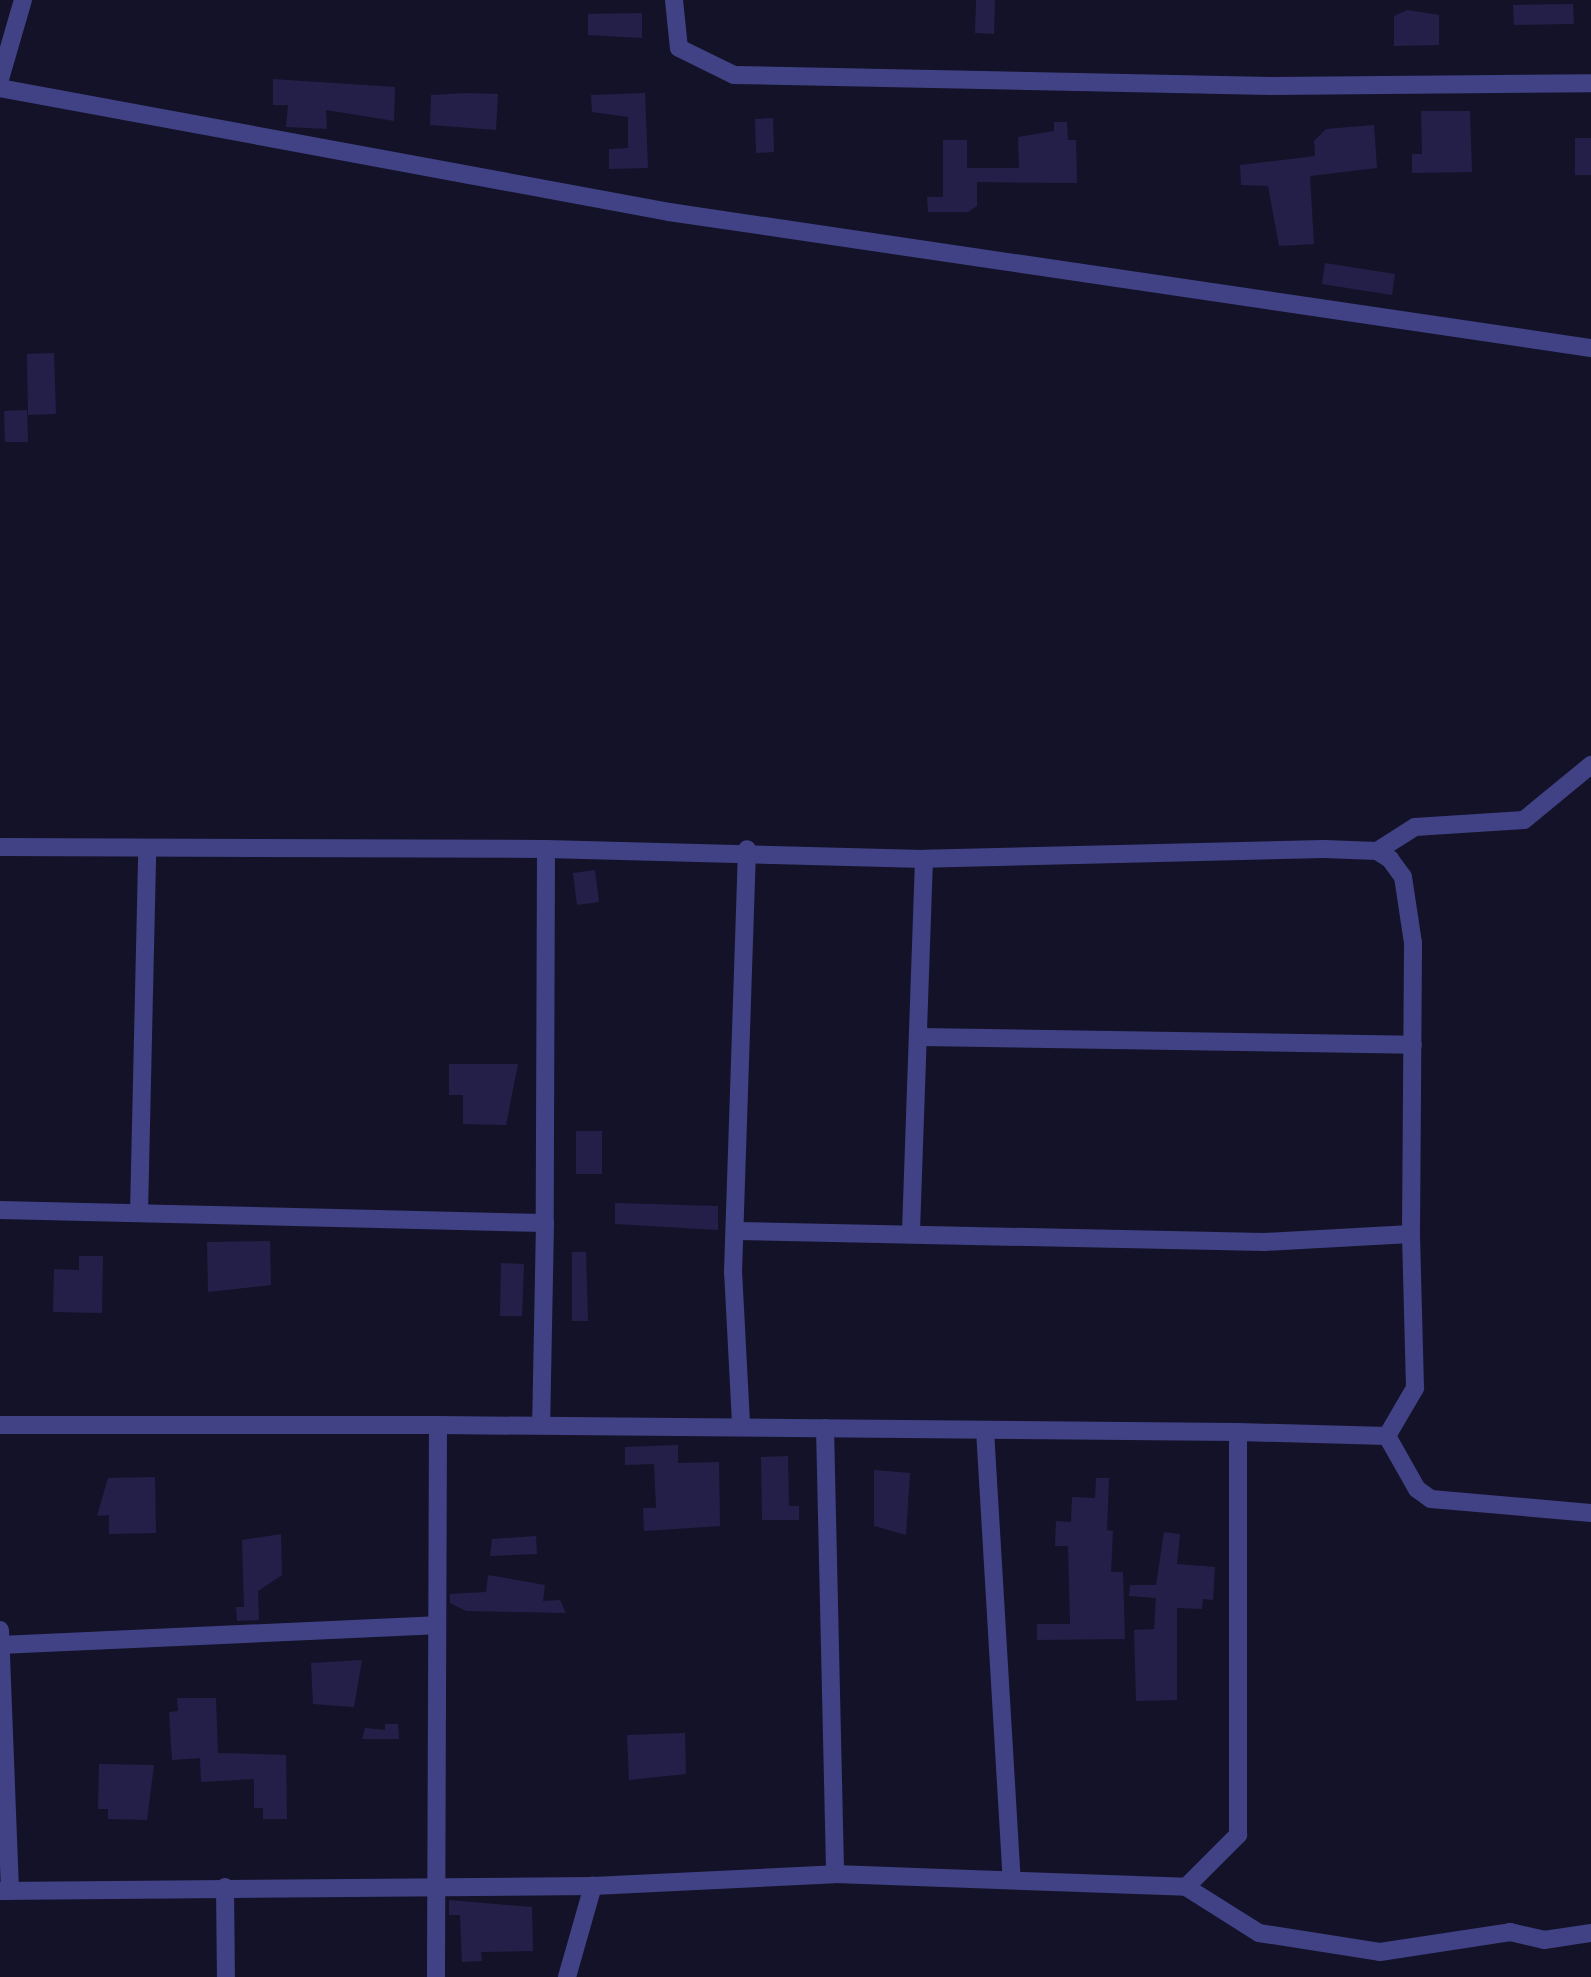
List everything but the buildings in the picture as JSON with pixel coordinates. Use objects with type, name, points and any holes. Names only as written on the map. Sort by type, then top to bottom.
[{"type":"street","points":[[0,79],[23,0]]},
{"type":"street","points":[[674,0],[680,48],[734,75],[1271,86],[1591,83]]},
{"type":"street","points":[[0,88],[669,212],[1591,348]]},
{"type":"street","points":[[0,847],[747,849],[924,859],[1377,851],[1415,827],[1524,820],[1591,765]]},
{"type":"street","points":[[140,1213],[147,848]]},
{"type":"street","points":[[540,1424],[546,1223],[546,849]]},
{"type":"street","points":[[741,1423],[737,1231],[747,849]]},
{"type":"street","points":[[1377,851],[1402,877],[1413,944],[1410,1234],[1415,1388],[1387,1436]]},
{"type":"street","points":[[912,1230],[924,859]]},
{"type":"street","points":[[921,1038],[1413,1045]]},
{"type":"street","points":[[0,1210],[546,1223]]},
{"type":"street","points":[[737,1231],[912,1230],[1264,1242],[1410,1234]]},
{"type":"street","points":[[0,1425],[741,1423],[825,1428],[1387,1436]]},
{"type":"street","points":[[436,1977],[438,1425]]},
{"type":"street","points":[[825,1428],[835,1874]]},
{"type":"street","points":[[985,1430],[1012,1880]]},
{"type":"street","points":[[1186,1887],[1238,1836],[1238,1432]]},
{"type":"street","points":[[1387,1436],[1416,1489],[1431,1499],[1591,1513]]},
{"type":"street","points":[[0,1645],[436,1626]]},
{"type":"street","points":[[0,1630],[5,1891],[593,1886],[835,1874],[1186,1887],[1259,1932],[1380,1952],[1510,1932],[1544,1940],[1591,1933]]},
{"type":"street","points":[[566,1977],[593,1886]]},
{"type":"street","points":[[225,1888],[226,1977]]}]
